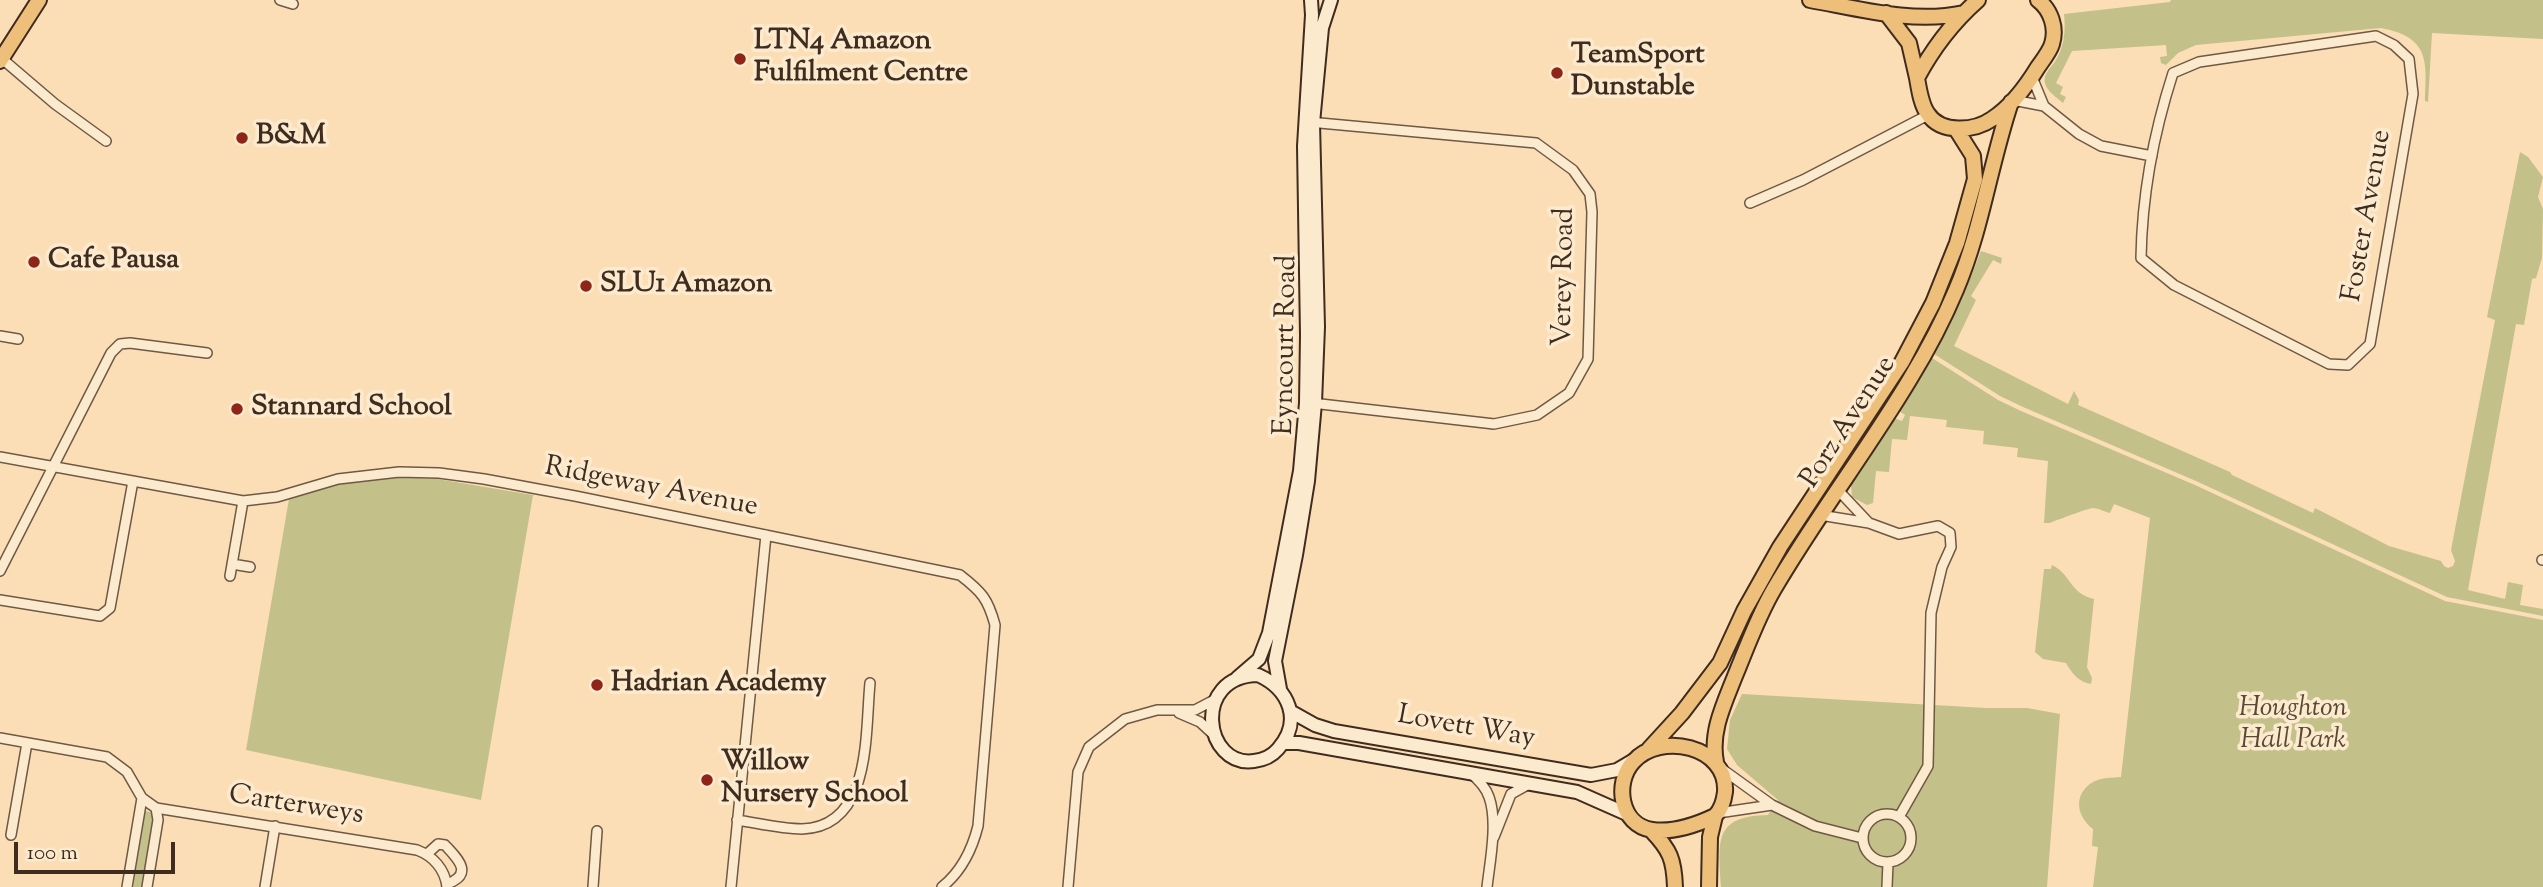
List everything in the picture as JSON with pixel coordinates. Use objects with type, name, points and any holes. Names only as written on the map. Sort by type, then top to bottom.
[{"type":"main road","points":[[1,59],[39,0]]},
{"type":"main road","points":[[1810,0],[1886,13],[1941,18],[1964,13]]},
{"type":"main road","points":[[1917,78],[1935,48],[1978,0]]},
{"type":"main road","points":[[1886,13],[1909,43],[1928,115],[1941,124],[1956,129],[1992,120],[2032,77],[2052,44],[2054,26],[2046,6],[2039,0]]},
{"type":"main road","name":"Porz Avenue","points":[[1719,766],[1713,748],[1715,731],[1747,646],[1773,591],[1908,382],[1956,290],[1976,238],[2004,123],[2012,101]]},
{"type":"main road","name":"Porz Avenue","points":[[1649,749],[1682,713],[1720,663],[1744,611],[1780,547],[1902,362],[1933,303],[1957,243],[1975,179],[1973,156],[1956,129]]},
{"type":"main road","points":[[1675,887],[1674,870],[1667,847],[1651,830],[1639,824],[1629,814],[1623,804],[1621,783],[1624,773],[1634,760],[1649,749],[1670,746],[1706,754],[1719,766],[1725,781],[1724,797],[1710,837],[1709,887]]},
{"type":"main road","points":[[1651,830],[1675,830],[1701,823],[1716,815]]},
{"type":"street","points":[[280,0],[293,4]]},
{"type":"street","name":"Eyncourt Road","points":[[1280,689],[1275,661],[1308,481],[1318,327],[1309,122],[1311,0]]},
{"type":"street","name":"Eyncourt Road","points":[[1309,122],[1322,25],[1331,0]]},
{"type":"street","name":"Foster Avenue","points":[[2376,36],[2393,45],[2409,59],[2413,94],[2370,344],[2348,365],[2329,364],[2174,285],[2141,258],[2141,234],[2152,156],[2173,74],[2199,62],[2376,36]]},
{"type":"street","points":[[1,59],[55,104],[106,141]]},
{"type":"street","points":[[2032,77],[2044,106],[2079,134],[2101,146],[2152,156]]},
{"type":"street","points":[[2012,101],[2044,106]]},
{"type":"street","points":[[1750,203],[1803,180],[1928,115]]},
{"type":"street","name":"Verey Road","points":[[1309,122],[1536,143],[1573,170],[1584,183],[1590,194],[1592,212],[1588,359],[1569,393],[1537,415],[1493,424],[1311,403]]},
{"type":"street","points":[[0,336],[18,339]]},
{"type":"street","points":[[0,571],[111,353],[120,344],[130,343],[207,353]]},
{"type":"street","name":"Eyncourt Road","points":[[1237,678],[1259,659],[1269,633],[1311,403]]},
{"type":"street","name":"Ridgeway Avenue","points":[[0,457],[243,500],[277,497],[338,479],[399,472],[484,478],[960,575],[982,592],[995,625],[978,825],[964,864],[942,887]]},
{"type":"street","points":[[0,600],[100,616],[110,608],[133,481]]},
{"type":"street","points":[[1837,489],[1869,523]]},
{"type":"street","points":[[230,576],[243,500]]},
{"type":"street","points":[[1820,515],[1869,523],[1899,534],[1938,526],[1950,533],[1951,547],[1942,567],[1931,613],[1928,766],[1899,817]]},
{"type":"street","points":[[731,887],[766,535]]},
{"type":"street","points":[[232,564],[250,567]]},
{"type":"street","points":[[1068,887],[1078,772],[1089,747],[1125,719],[1145,712],[1174,710],[1195,710],[1216,699],[1227,684],[1237,678],[1258,676],[1280,689],[1290,711],[1283,743],[1269,757],[1250,761],[1237,759],[1226,752],[1215,736],[1200,722],[1174,710]]},
{"type":"street","points":[[737,820],[803,829],[830,821],[850,804],[860,782],[870,683]]},
{"type":"street","points":[[1215,736],[1213,727],[1216,699]]},
{"type":"street","name":"Lovett Way","points":[[1290,711],[1315,725],[1334,731],[1591,775],[1617,770],[1634,760]]},
{"type":"street","points":[[0,738],[107,757],[127,772],[142,798],[156,808],[158,820],[147,887]]},
{"type":"street","points":[[10,835],[27,743]]},
{"type":"street","name":"Lovett Way","points":[[1283,743],[1299,743],[1577,792],[1629,814]]},
{"type":"street","points":[[1719,766],[1772,805],[1815,825],[1862,838]]},
{"type":"street","points":[[1473,775],[1484,786],[1489,797],[1492,842],[1487,887]]},
{"type":"street","points":[[1492,842],[1511,794],[1530,784]]},
{"type":"street","points":[[127,887],[142,798]]},
{"type":"street","points":[[1716,815],[1772,805]]},
{"type":"street","name":"Carterweys","points":[[156,808],[417,850],[427,854],[440,868],[447,885],[462,872],[462,866],[445,845],[438,844],[427,854]]},
{"type":"street","points":[[1882,814],[1899,817],[1909,828],[1911,844],[1902,857],[1888,863],[1880,862],[1867,853],[1862,838],[1863,830],[1874,817],[1882,814]]},
{"type":"street","points":[[265,887],[275,826]]},
{"type":"street","points":[[593,887],[597,831]]},
{"type":"street","points":[[1887,887],[1888,863]]},
{"type":"green space","points":[[2171,0],[2543,0],[2543,39],[2432,33],[2428,102],[2425,101],[2425,62],[2417,44],[2397,32],[2381,28],[2196,45],[2178,53],[2166,65],[2161,63],[2160,57],[2167,56],[2166,45],[2072,51],[2056,83],[2063,87],[2060,94],[2066,97],[2063,103],[2053,95],[2045,81],[2064,40],[2064,14]]},
{"type":"green space","points":[[2520,152],[2528,157],[2543,177],[2538,197],[2543,209],[2542,258],[2536,278],[2532,279],[2524,325],[2516,324],[2468,590],[2505,599],[2508,582],[2523,585],[2520,605],[2543,609],[2543,616],[2447,597],[2196,481],[2023,407],[2000,396],[1934,354],[1963,297],[1981,251],[2002,258],[2001,264],[1993,260],[1971,296],[1976,300],[1954,346],[2068,404],[2074,391],[2079,400],[2078,405],[2230,472],[2313,513],[2315,508],[2389,546],[2441,561],[2448,568],[2453,566],[2455,561],[2451,550],[2495,320],[2487,317]]},
{"type":"green space","name":"Houghton Hall Park","points":[[1932,358],[1998,400],[2021,411],[2195,485],[2445,601],[2543,620],[2543,887],[2093,887],[2098,847],[2092,846],[2093,829],[2083,818],[2079,805],[2082,793],[2093,782],[2103,778],[2121,777],[2150,518],[2114,504],[2110,513],[2093,508],[2044,523],[2048,461],[2017,457],[2018,448],[1983,444],[1984,431],[1946,427],[1947,420],[1910,416],[1907,440],[1892,439],[1889,472],[1876,471],[1873,503],[1867,505],[1852,497],[1851,484],[1894,418],[1902,421],[1905,415],[1899,411]]},
{"type":"green space","points":[[393,477],[437,479],[533,495],[481,800],[246,750],[289,499],[340,483]]},
{"type":"green space","points":[[2052,565],[2059,569],[2080,593],[2094,599],[2087,667],[2092,678],[2091,684],[2073,674],[2066,663],[2043,659],[2035,652],[2044,569],[2051,569]]},
{"type":"green space","points":[[1742,694],[2027,708],[2060,714],[2047,887],[1721,887],[1720,845],[1728,827],[1737,820],[1768,815],[1778,800],[1737,765],[1727,749],[1730,720]]},
{"type":"green space","points":[[145,811],[154,813],[142,887],[133,887]]},
{"type":"place","name":"LTN4 Amazon Fulfilment Centre","points":[[740,59]]},
{"type":"place","name":"TeamSport Dunstable","points":[[1557,73]]},
{"type":"place","name":"B&M","points":[[242,138]]},
{"type":"place","name":"Cafe Pausa","points":[[34,262]]},
{"type":"place","name":"SLU1 Amazon","points":[[586,286]]},
{"type":"place","name":"Stannard School","points":[[237,409]]},
{"type":"place","name":"Hadrian Academy","points":[[597,685]]},
{"type":"place","name":"Willow Nursery School","points":[[707,780]]}]
